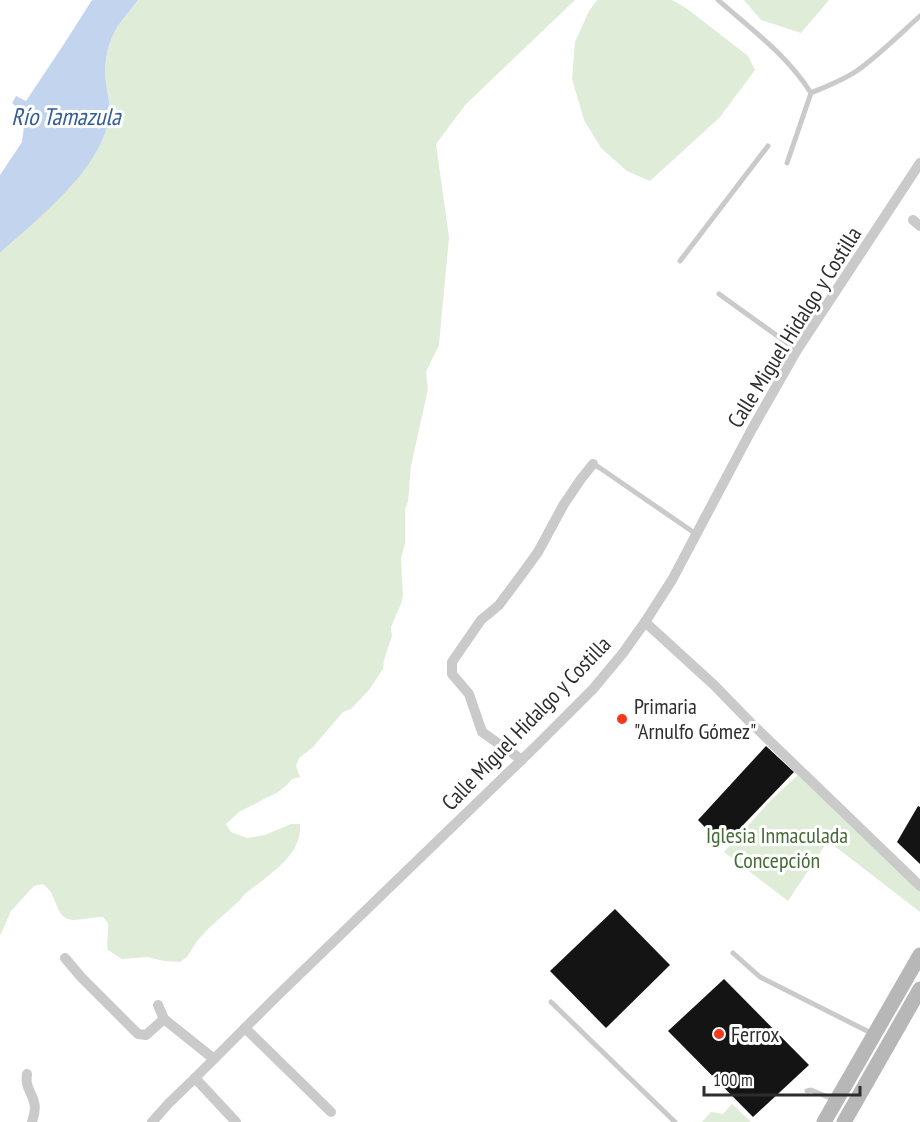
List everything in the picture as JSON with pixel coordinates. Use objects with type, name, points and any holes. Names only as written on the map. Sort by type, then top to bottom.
[{"type":"main road","points":[[824,1122],[920,955]]},
{"type":"main road","points":[[844,1122],[920,989]]},
{"type":"street","name":"Calle Miguel Hidalgo y Costilla","points":[[152,1122],[245,1028],[522,760],[593,689],[623,654],[672,580],[797,350],[920,164]]},
{"type":"street","points":[[522,760],[482,732],[469,694],[452,674],[452,662],[482,620],[499,606],[538,552],[564,504],[593,465]]},
{"type":"street","points":[[645,622],[714,685],[920,886]]},
{"type":"street","points":[[65,958],[138,1034],[146,1035],[165,1019]]},
{"type":"street","points":[[158,1005],[165,1019],[214,1059]]},
{"type":"street","points":[[245,1028],[331,1112]]},
{"type":"street","points":[[27,1074],[26,1087],[34,1102],[32,1122]]},
{"type":"street","points":[[195,1078],[236,1122]]},
{"type":"lane","points":[[718,0],[779,52],[793,67],[811,93]]},
{"type":"lane","points":[[787,163],[811,93],[834,84],[857,71],[920,16]]},
{"type":"lane","points":[[680,261],[768,146]]},
{"type":"lane","points":[[719,294],[797,350]]},
{"type":"lane","points":[[593,465],[607,472],[696,534]]},
{"type":"lane","points":[[734,953],[760,976],[874,1035]]},
{"type":"lane","points":[[551,1002],[675,1122]]},
{"type":"lane","points":[[807,1091],[814,1091],[837,1100]]},
{"type":"green space","points":[[138,0],[575,0],[466,104],[436,144],[449,237],[439,345],[426,372],[428,389],[411,466],[408,502],[405,510],[405,543],[401,559],[403,596],[391,627],[392,636],[383,669],[369,690],[351,709],[343,712],[313,747],[299,758],[296,766],[300,777],[292,779],[278,792],[239,812],[226,824],[231,832],[247,838],[265,835],[291,824],[300,824],[296,846],[289,856],[209,928],[187,957],[180,962],[147,957],[122,959],[108,950],[108,923],[103,917],[68,919],[61,913],[50,891],[43,884],[34,886],[11,911],[0,936],[0,253],[65,193],[93,157],[103,139],[109,119],[105,71],[109,45],[119,24]]},
{"type":"green space","points":[[597,0],[672,0],[686,8],[748,56],[755,70],[720,117],[650,181],[627,171],[601,148],[584,120],[572,79],[575,42],[589,11]]},
{"type":"green space","points":[[744,0],[829,0],[801,33],[761,20]]},
{"type":"green space","points":[[798,775],[920,887],[920,912],[828,841],[788,901],[724,852],[772,799]]},
{"type":"green space","points":[[732,1104],[751,1122],[702,1122],[711,1112],[723,1114]]},
{"type":"water","name":"Río Tamazula","points":[[92,0],[138,0],[116,29],[107,51],[105,77],[110,114],[103,139],[93,158],[65,193],[0,253],[0,175],[22,142],[25,119],[12,103],[16,96],[26,101]]},
{"type":"building","name":"Iglesia Inmaculada Concepción","points":[[766,746],[794,772],[723,846],[698,820]]},
{"type":"building","points":[[918,806],[920,807],[920,864],[897,842]]},
{"type":"building","points":[[615,909],[670,965],[606,1028],[550,971]]},
{"type":"building","points":[[724,979],[809,1065],[753,1117],[668,1031]]},
{"type":"place","name":"Primaria \"Arnulfo Gómez\"","points":[[622,719]]},
{"type":"place","name":"Ferrox","points":[[719,1034]]}]
